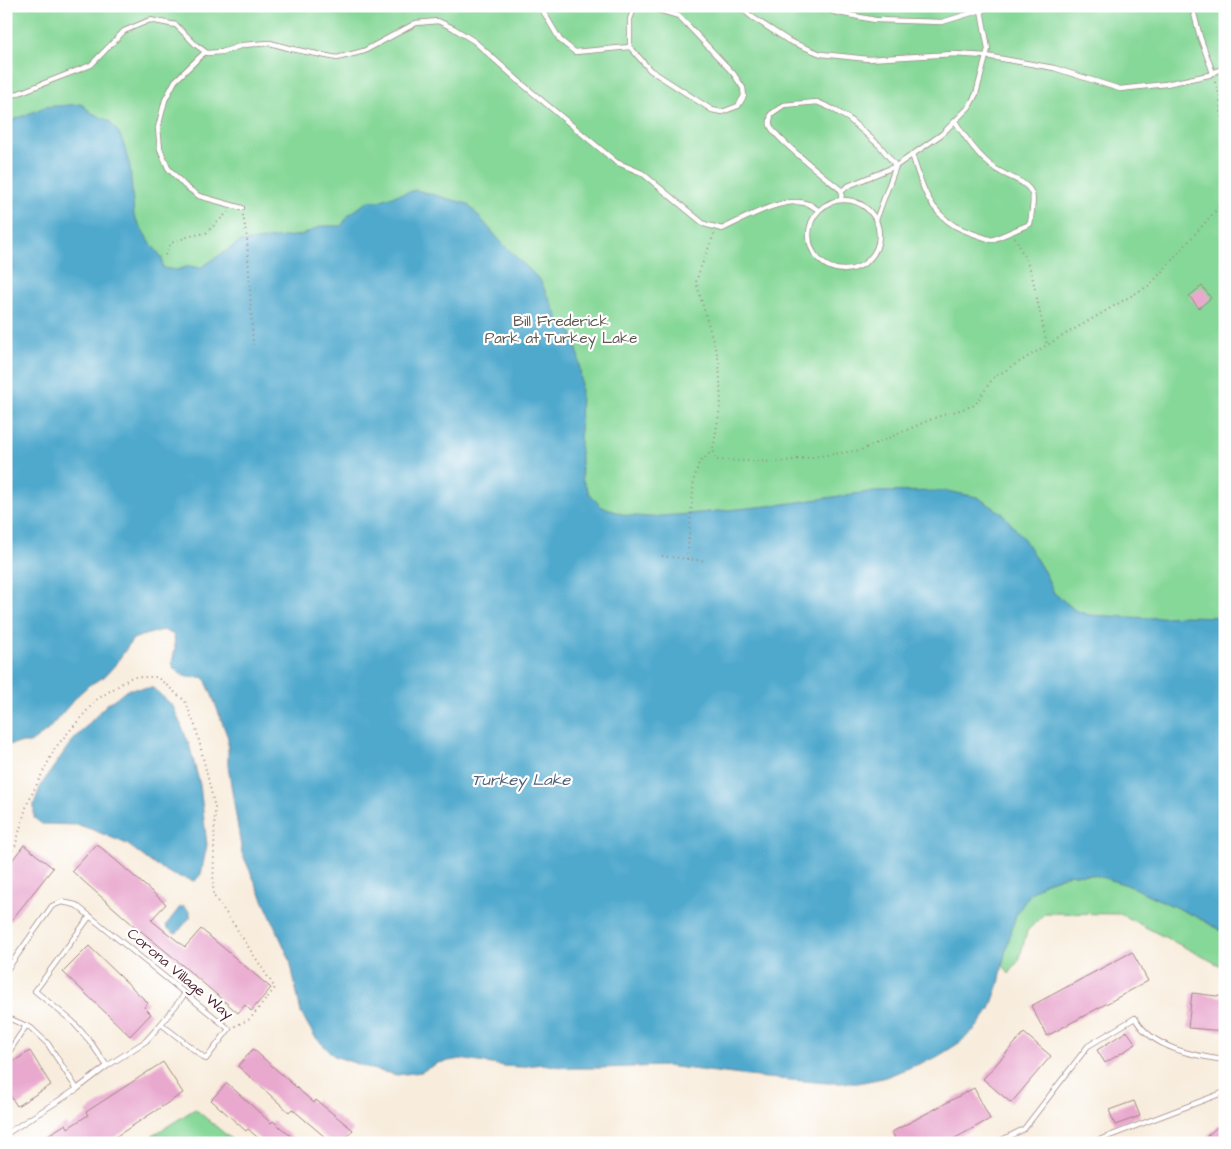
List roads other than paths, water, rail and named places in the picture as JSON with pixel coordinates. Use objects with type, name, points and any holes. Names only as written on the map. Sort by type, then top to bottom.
[{"type":"lane","points":[[540,6],[560,40],[575,52],[630,47]]},
{"type":"lane","points":[[627,6],[635,8],[630,19],[630,47],[650,70],[712,110],[722,112],[738,106],[744,96],[744,88],[733,73],[679,16],[645,6]]},
{"type":"lane","points":[[739,6],[752,17],[789,41],[821,54],[868,59],[954,54],[986,56],[1054,68],[1120,89],[1166,84],[1209,74],[1225,67]]},
{"type":"lane","points":[[824,6],[834,12],[875,20],[942,22],[988,8],[1005,6]]},
{"type":"lane","points":[[1192,6],[1200,37],[1213,72]]},
{"type":"lane","points":[[841,199],[842,191],[848,186],[896,166],[942,134],[969,107],[976,94],[988,49],[981,10]]},
{"type":"lane","points":[[6,98],[91,65],[124,31],[150,20],[176,25],[207,53],[222,52],[243,45],[270,42],[292,49],[337,58],[364,51],[416,23],[438,21],[474,41],[616,162],[642,174],[704,224],[722,229],[777,205],[796,202],[807,203],[818,210]]},
{"type":"lane","points":[[205,52],[175,81],[165,100],[158,128],[160,149],[168,168],[185,186],[199,196],[242,208]]},
{"type":"lane","points":[[842,191],[776,134],[770,125],[771,114],[784,105],[817,102],[849,119],[880,146],[896,166]]},
{"type":"lane","points":[[912,154],[921,184],[930,202],[944,217],[956,226],[992,240],[1030,224],[1033,196],[1028,186],[999,172],[988,163],[968,142],[955,121]]},
{"type":"lane","points":[[876,220],[896,166]]},
{"type":"lane","points":[[841,199],[858,202],[865,206],[876,220],[878,242],[875,251],[865,262],[852,269],[840,270],[824,264],[815,256],[810,248],[808,237],[812,218],[818,210],[841,199]]},
{"type":"lane","name":"Corona Village Way","points":[[6,972],[52,906],[62,902],[76,905],[229,1029],[206,1059],[161,1024]]},
{"type":"lane","points":[[90,916],[35,991],[72,1021],[89,1040],[107,1066]]},
{"type":"lane","points":[[6,1134],[77,1089],[107,1066],[146,1041],[185,994]]},
{"type":"lane","points":[[6,1017],[30,1028],[48,1044],[77,1089]]},
{"type":"lane","points":[[996,1143],[1024,1129],[1088,1046],[1135,1018],[1140,1027],[1150,1036],[1165,1045],[1209,1058],[1225,1060]]},
{"type":"lane","points":[[6,1056],[26,1026]]},
{"type":"lane","points":[[1091,1143],[1225,1092]]},
{"type":"water","name":"Turkey Lake","points":[[81,104],[92,113],[109,121],[119,133],[130,167],[134,216],[162,258],[163,268],[177,270],[190,266],[200,268],[240,242],[302,235],[322,226],[341,226],[349,215],[368,201],[379,201],[416,190],[468,204],[502,243],[540,280],[562,325],[572,333],[578,353],[581,379],[580,444],[582,478],[590,495],[602,507],[625,515],[647,517],[777,505],[868,492],[947,491],[977,497],[1002,513],[1024,539],[1046,575],[1054,593],[1075,610],[1089,615],[1148,618],[1184,616],[1225,617],[1225,933],[1199,918],[1127,885],[1094,875],[1070,874],[1044,883],[1030,894],[1016,915],[1005,953],[999,984],[990,1009],[976,1028],[959,1043],[937,1057],[883,1078],[858,1083],[828,1083],[766,1078],[666,1066],[569,1068],[542,1064],[520,1067],[460,1059],[438,1063],[421,1072],[397,1075],[375,1070],[334,1056],[315,1037],[301,1013],[290,960],[242,853],[228,766],[228,738],[204,677],[188,677],[174,669],[172,663],[175,648],[174,635],[163,630],[133,639],[104,677],[89,685],[78,695],[47,731],[30,743],[6,745],[6,123],[45,107]]},
{"type":"water","points":[[153,688],[173,706],[189,744],[200,785],[207,845],[201,874],[195,881],[173,875],[152,863],[127,844],[93,830],[79,825],[42,824],[34,818],[34,804],[41,785],[69,745],[107,704],[129,689]]},
{"type":"water","points":[[183,906],[191,913],[189,914],[191,916],[177,933],[174,933],[166,925],[180,907],[182,908]]},
{"type":"park label","name":"Bill Frederick Park at Turkey Lake","points":[[561,330]]}]
